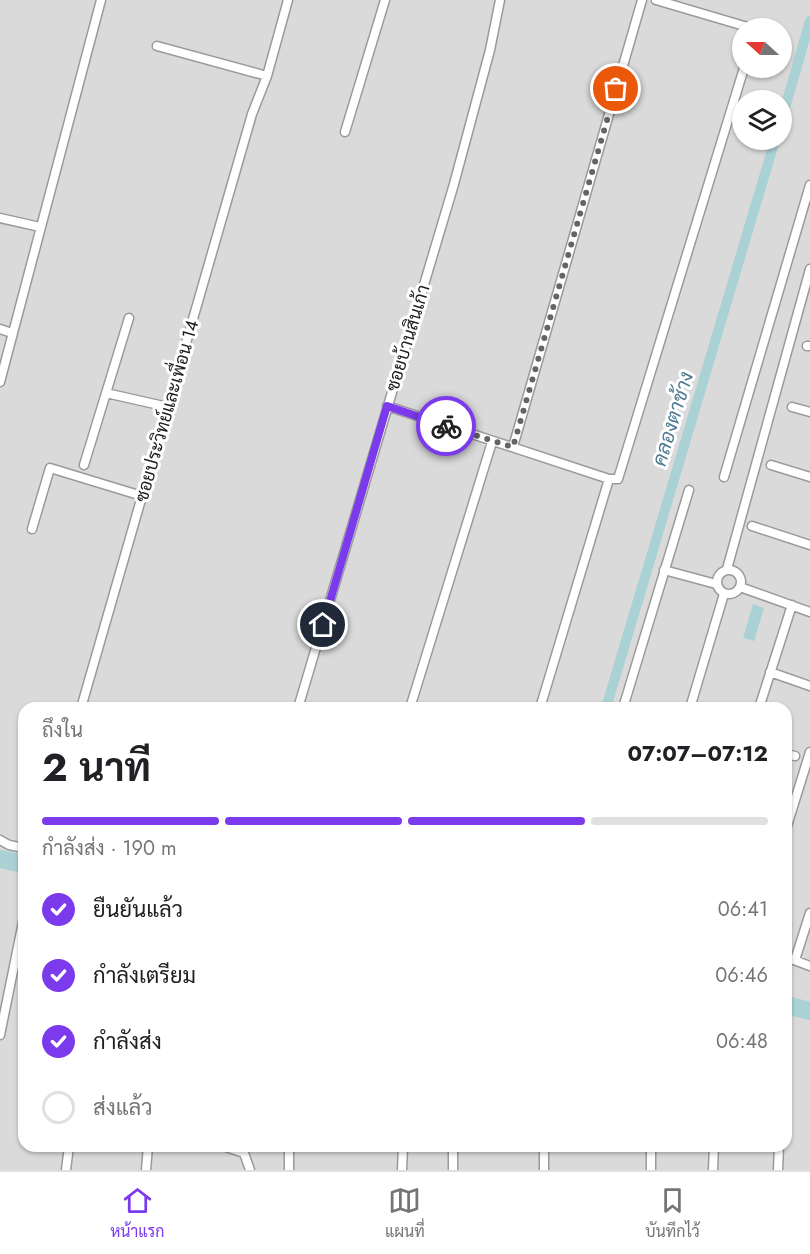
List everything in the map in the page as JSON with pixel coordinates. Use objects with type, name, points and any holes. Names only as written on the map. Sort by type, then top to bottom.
[{"type":"street","points":[[0,382],[101,0]]},
{"type":"street","name":"ซอยประวิทย์และเพื่อน 14","points":[[83,702],[252,114],[267,76],[288,0]]},
{"type":"street","points":[[345,132],[385,0]]},
{"type":"street","name":"ซอยบ้านสินเก้า","points":[[300,702],[454,184],[490,50],[500,0]]},
{"type":"street","points":[[513,447],[642,0]]},
{"type":"street","points":[[656,0],[732,22]]},
{"type":"street","points":[[157,46],[267,76]]},
{"type":"street","points":[[387,406],[609,479],[618,479],[687,247],[741,78]]},
{"type":"street","points":[[724,477],[810,185]]},
{"type":"street","points":[[0,218],[40,227]]},
{"type":"street","points":[[726,569],[738,574],[741,580],[740,587],[730,595],[718,590],[716,584],[719,575],[726,569],[810,269]]},
{"type":"street","points":[[84,465],[129,318]]},
{"type":"street","points":[[0,329],[12,333]]},
{"type":"street","points":[[106,393],[168,407]]},
{"type":"street","points":[[792,407],[810,412]]},
{"type":"street","points":[[412,702],[492,442]]},
{"type":"street","points":[[771,465],[810,477]]},
{"type":"street","points":[[32,529],[50,468],[142,496]]},
{"type":"street","points":[[542,702],[609,479]]},
{"type":"street","points":[[625,702],[689,490]]},
{"type":"street","points":[[752,526],[810,545]]},
{"type":"street","points":[[664,570],[716,584]]},
{"type":"street","points":[[740,587],[810,612]]},
{"type":"street","points":[[692,702],[724,594]]},
{"type":"street","points":[[761,702],[792,605]]},
{"type":"street","points":[[770,672],[810,686]]},
{"type":"street","points":[[792,810],[810,752]]},
{"type":"street","points":[[0,840],[18,847]]},
{"type":"street","points":[[792,954],[810,913]]},
{"type":"street","points":[[0,1035],[18,946]]},
{"type":"street","points":[[792,960],[810,966]]},
{"type":"street","points":[[66,1170],[68,1152]]},
{"type":"street","points":[[146,1170],[148,1152]]},
{"type":"street","points":[[241,1152],[244,1153],[250,1170]]},
{"type":"street","points":[[289,1152],[289,1170]]},
{"type":"street","points":[[402,1170],[403,1152]]},
{"type":"street","points":[[453,1152],[453,1170]]},
{"type":"street","points":[[544,1152],[544,1170]]},
{"type":"street","points":[[651,1152],[651,1170]]},
{"type":"street","points":[[713,1170],[714,1152]]},
{"type":"street","points":[[778,1170],[779,1152]]},
{"type":"shaded area","points":[[0,0],[810,0],[810,1170],[0,1170]]},
{"type":"water","points":[[753,604],[764,608],[754,641],[743,638]]},
{"type":"waterway","name":"คลองตาช้าง","points":[[790,90],[810,21]]},
{"type":"waterway","name":"คลองตาช้าง","points":[[608,702],[772,150]]},
{"type":"waterway","points":[[0,859],[18,863]]},
{"type":"waterway","points":[[792,1006],[810,1011]]},
{"type":"way so far","points":[[446,426],[513,447],[616,89]]},
{"type":"route","points":[[323,625],[387,406],[446,426]]}]
